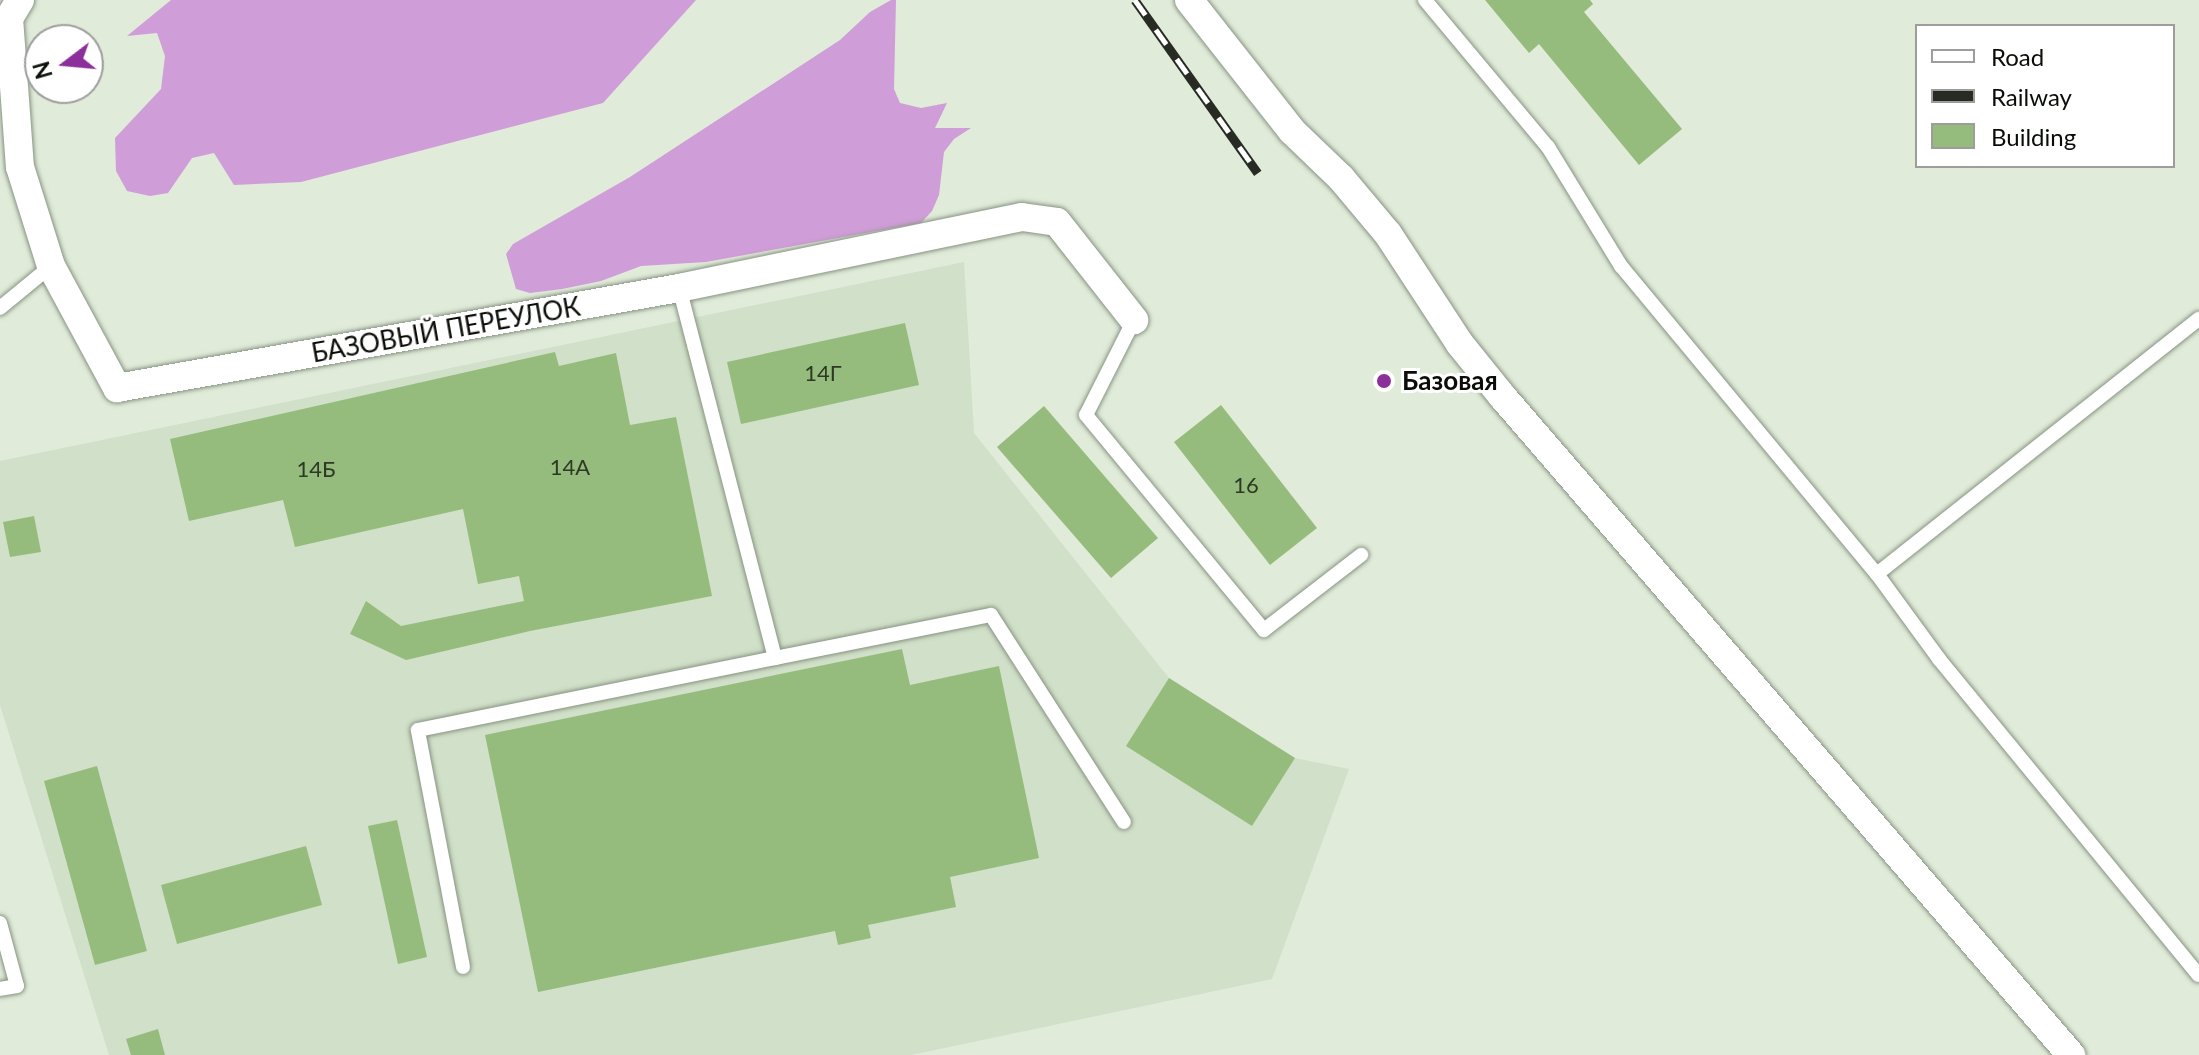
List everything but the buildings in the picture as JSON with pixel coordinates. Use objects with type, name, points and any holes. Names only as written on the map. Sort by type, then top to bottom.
[{"type":"street","name":"БАЗОВЫЙ ПЕРЕУЛОК","points":[[20,0],[9,18],[20,167],[51,266],[117,388],[679,288],[1022,217],[1057,222],[1071,235],[1134,320]]},
{"type":"street","points":[[1189,0],[1292,131],[1341,178],[1388,234],[1460,344],[1502,396],[2071,1055]]},
{"type":"lane","points":[[1425,0],[1548,147],[1621,266],[1877,574],[1939,659],[2199,975]]},
{"type":"lane","points":[[0,308],[51,266]]},
{"type":"lane","points":[[679,288],[775,658]]},
{"type":"lane","points":[[1877,574],[2199,319]]},
{"type":"lane","points":[[1134,320],[1086,415],[1264,630],[1361,555]]},
{"type":"lane","points":[[463,967],[418,730],[991,615],[1124,822]]},
{"type":"lane","points":[[0,923],[17,986],[0,989]]},
{"type":"shaded area","points":[[171,0],[696,0],[603,103],[301,182],[234,185],[214,153],[192,158],[168,193],[150,196],[127,191],[116,171],[115,138],[161,89],[165,56],[157,33],[127,36]]},
{"type":"shaded area","points":[[896,0],[894,89],[900,103],[921,108],[947,103],[935,128],[971,128],[954,139],[944,152],[939,195],[932,211],[921,223],[706,262],[641,266],[601,281],[562,289],[530,293],[516,289],[506,254],[513,244],[630,177],[840,40],[870,12]]},
{"type":"shaded area","points":[[964,262],[974,433],[1169,678],[1295,758],[1349,769],[1272,979],[911,1055],[109,1055],[0,705],[0,461]]},
{"type":"railway","points":[[1135,0],[1258,173]]},
{"type":"place","name":"Базовая","points":[[1384,381]]}]
